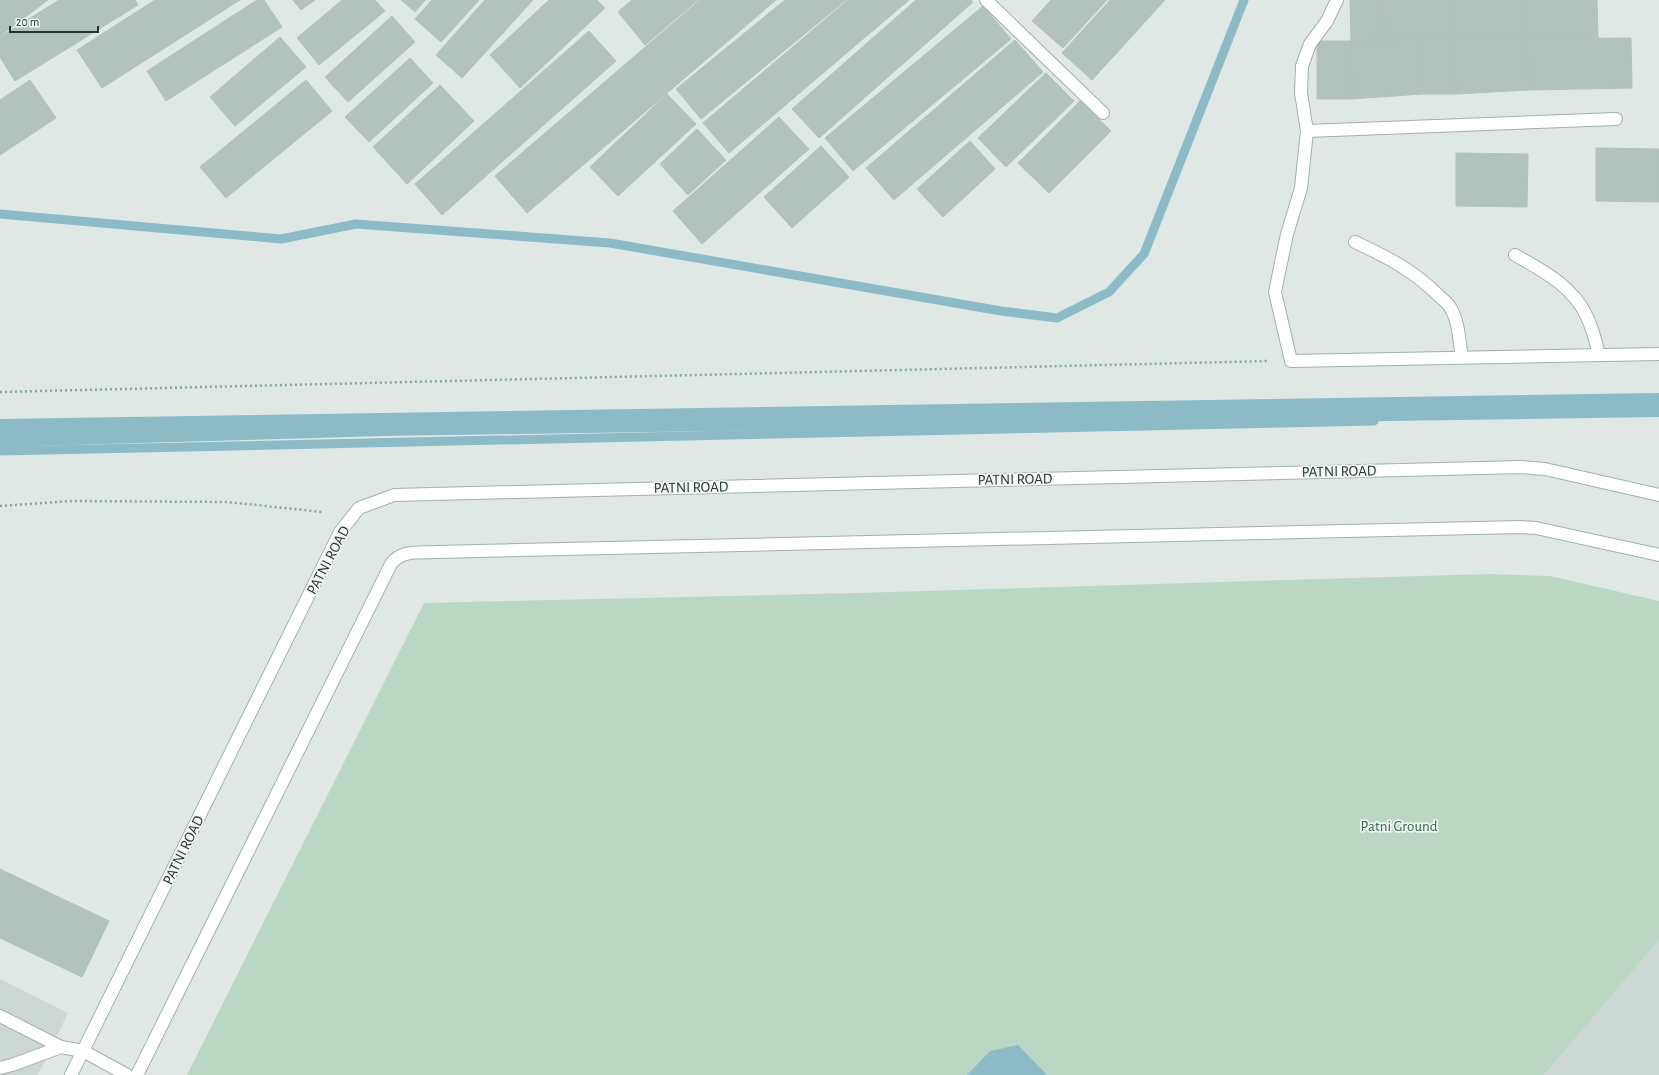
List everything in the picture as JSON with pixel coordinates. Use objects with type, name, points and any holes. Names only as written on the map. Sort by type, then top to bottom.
[{"type":"main road","points":[[986,0],[1103,113]]},
{"type":"main road","points":[[1337,0],[1327,21],[1310,44],[1302,66],[1301,93],[1307,131],[1301,188],[1287,234],[1275,292],[1282,330],[1291,361],[1659,354]]},
{"type":"main road","points":[[1307,131],[1616,119]]},
{"type":"main road","points":[[1355,242],[1384,255],[1409,269],[1428,284],[1450,307],[1456,324],[1462,357]]},
{"type":"main road","points":[[1515,255],[1540,268],[1575,297],[1587,315],[1599,355]]},
{"type":"main road","name":"PATNI ROAD","points":[[72,1075],[340,532],[359,508],[394,495],[1522,467],[1552,471],[1659,494]]},
{"type":"main road","points":[[137,1075],[391,564],[396,557],[407,554],[437,552],[1520,527],[1543,529],[1659,555]]},
{"type":"main road","points":[[0,1016],[60,1047],[84,1051],[127,1075]]},
{"type":"main road","points":[[0,1068],[60,1047]]},
{"type":"path","points":[[0,392],[1291,361]]},
{"type":"path","points":[[0,506],[72,501],[228,502],[322,512]]},
{"type":"shaded area","points":[[1659,940],[1659,1075],[1544,1075]]},
{"type":"shaded area","points":[[0,979],[68,1013],[38,1075],[0,1075]]},
{"type":"green space","name":"Patni Ground","points":[[1489,574],[1550,576],[1659,601],[1659,940],[1544,1075],[187,1075],[424,603],[856,593]]},
{"type":"water","points":[[1659,393],[1659,417],[383,436],[0,447],[0,419]]},
{"type":"water","points":[[1018,1045],[1047,1075],[967,1075],[990,1051]]},
{"type":"building","points":[[0,0],[48,0],[0,36]]},
{"type":"building","points":[[59,0],[135,0],[138,5],[15,81],[0,57],[0,37]]},
{"type":"building","points":[[155,0],[240,0],[102,88],[77,50]]},
{"type":"building","points":[[257,0],[264,0],[282,27],[166,101],[147,71]]},
{"type":"building","points":[[293,0],[315,0],[301,10]]},
{"type":"building","points":[[342,0],[375,0],[385,11],[319,65],[297,38]]},
{"type":"building","points":[[401,0],[425,0],[415,12]]},
{"type":"building","points":[[432,0],[479,0],[441,42],[415,19]]},
{"type":"building","points":[[485,0],[533,0],[462,78],[436,55]]},
{"type":"building","points":[[549,0],[597,0],[605,8],[520,88],[490,55]]},
{"type":"building","points":[[632,0],[698,0],[645,45],[618,12]]},
{"type":"building","points":[[700,0],[776,0],[527,213],[495,176]]},
{"type":"building","points":[[785,0],[846,0],[701,119],[676,89]]},
{"type":"building","points":[[848,0],[909,0],[729,153],[703,123]]},
{"type":"building","points":[[916,0],[971,0],[973,2],[819,138],[792,109]]},
{"type":"building","points":[[1051,0],[1107,0],[1063,48],[1032,21]]},
{"type":"building","points":[[1110,0],[1165,0],[1092,80],[1062,53]]},
{"type":"building","points":[[1350,0],[1383,0],[1385,41],[1351,41]]},
{"type":"building","points":[[1383,0],[1455,0],[1454,38],[1385,41]]},
{"type":"building","points":[[1455,0],[1527,0],[1527,39],[1454,38]]},
{"type":"building","points":[[1527,0],[1597,0],[1598,39],[1527,39]]},
{"type":"building","points":[[983,6],[1011,39],[853,171],[825,138]]},
{"type":"building","points":[[392,16],[415,42],[348,102],[325,77]]},
{"type":"building","points":[[589,31],[616,61],[442,215],[415,184]]},
{"type":"building","points":[[280,37],[306,67],[235,126],[210,97]]},
{"type":"building","points":[[1454,38],[1527,39],[1529,90],[1456,94]]},
{"type":"building","points":[[1454,38],[1456,94],[1422,94],[1420,39]]},
{"type":"building","points":[[1631,38],[1632,88],[1529,90],[1527,39]]},
{"type":"building","points":[[1420,39],[1422,94],[1352,99],[1351,41]]},
{"type":"building","points":[[1015,40],[1043,72],[894,200],[866,168]]},
{"type":"building","points":[[1317,41],[1351,41],[1352,99],[1317,99]]},
{"type":"building","points":[[410,58],[433,83],[369,142],[345,117]]},
{"type":"building","points":[[1046,73],[1074,101],[1006,167],[978,138]]},
{"type":"building","points":[[30,80],[56,118],[0,155],[0,100]]},
{"type":"building","points":[[306,80],[332,111],[226,198],[200,167]]},
{"type":"building","points":[[440,85],[474,121],[407,184],[373,147]]},
{"type":"building","points":[[667,94],[696,124],[618,196],[590,167]]},
{"type":"building","points":[[1080,101],[1111,131],[1049,193],[1018,163]]},
{"type":"building","points":[[779,117],[809,149],[702,244],[673,211]]},
{"type":"building","points":[[697,129],[726,160],[688,195],[660,164]]},
{"type":"building","points":[[970,141],[995,169],[943,217],[917,189]]},
{"type":"building","points":[[821,146],[849,177],[792,228],[764,197]]},
{"type":"building","points":[[1596,148],[1659,149],[1659,202],[1596,201]]},
{"type":"building","points":[[1456,153],[1528,154],[1527,207],[1456,206]]},
{"type":"building","points":[[0,869],[109,921],[82,977],[0,938]]},
{"type":"waterway","points":[[0,214],[281,239],[356,224],[610,243],[1001,311],[1057,318],[1109,292],[1144,254],[1244,0]]},
{"type":"waterway","points":[[0,451],[1374,421]]}]
